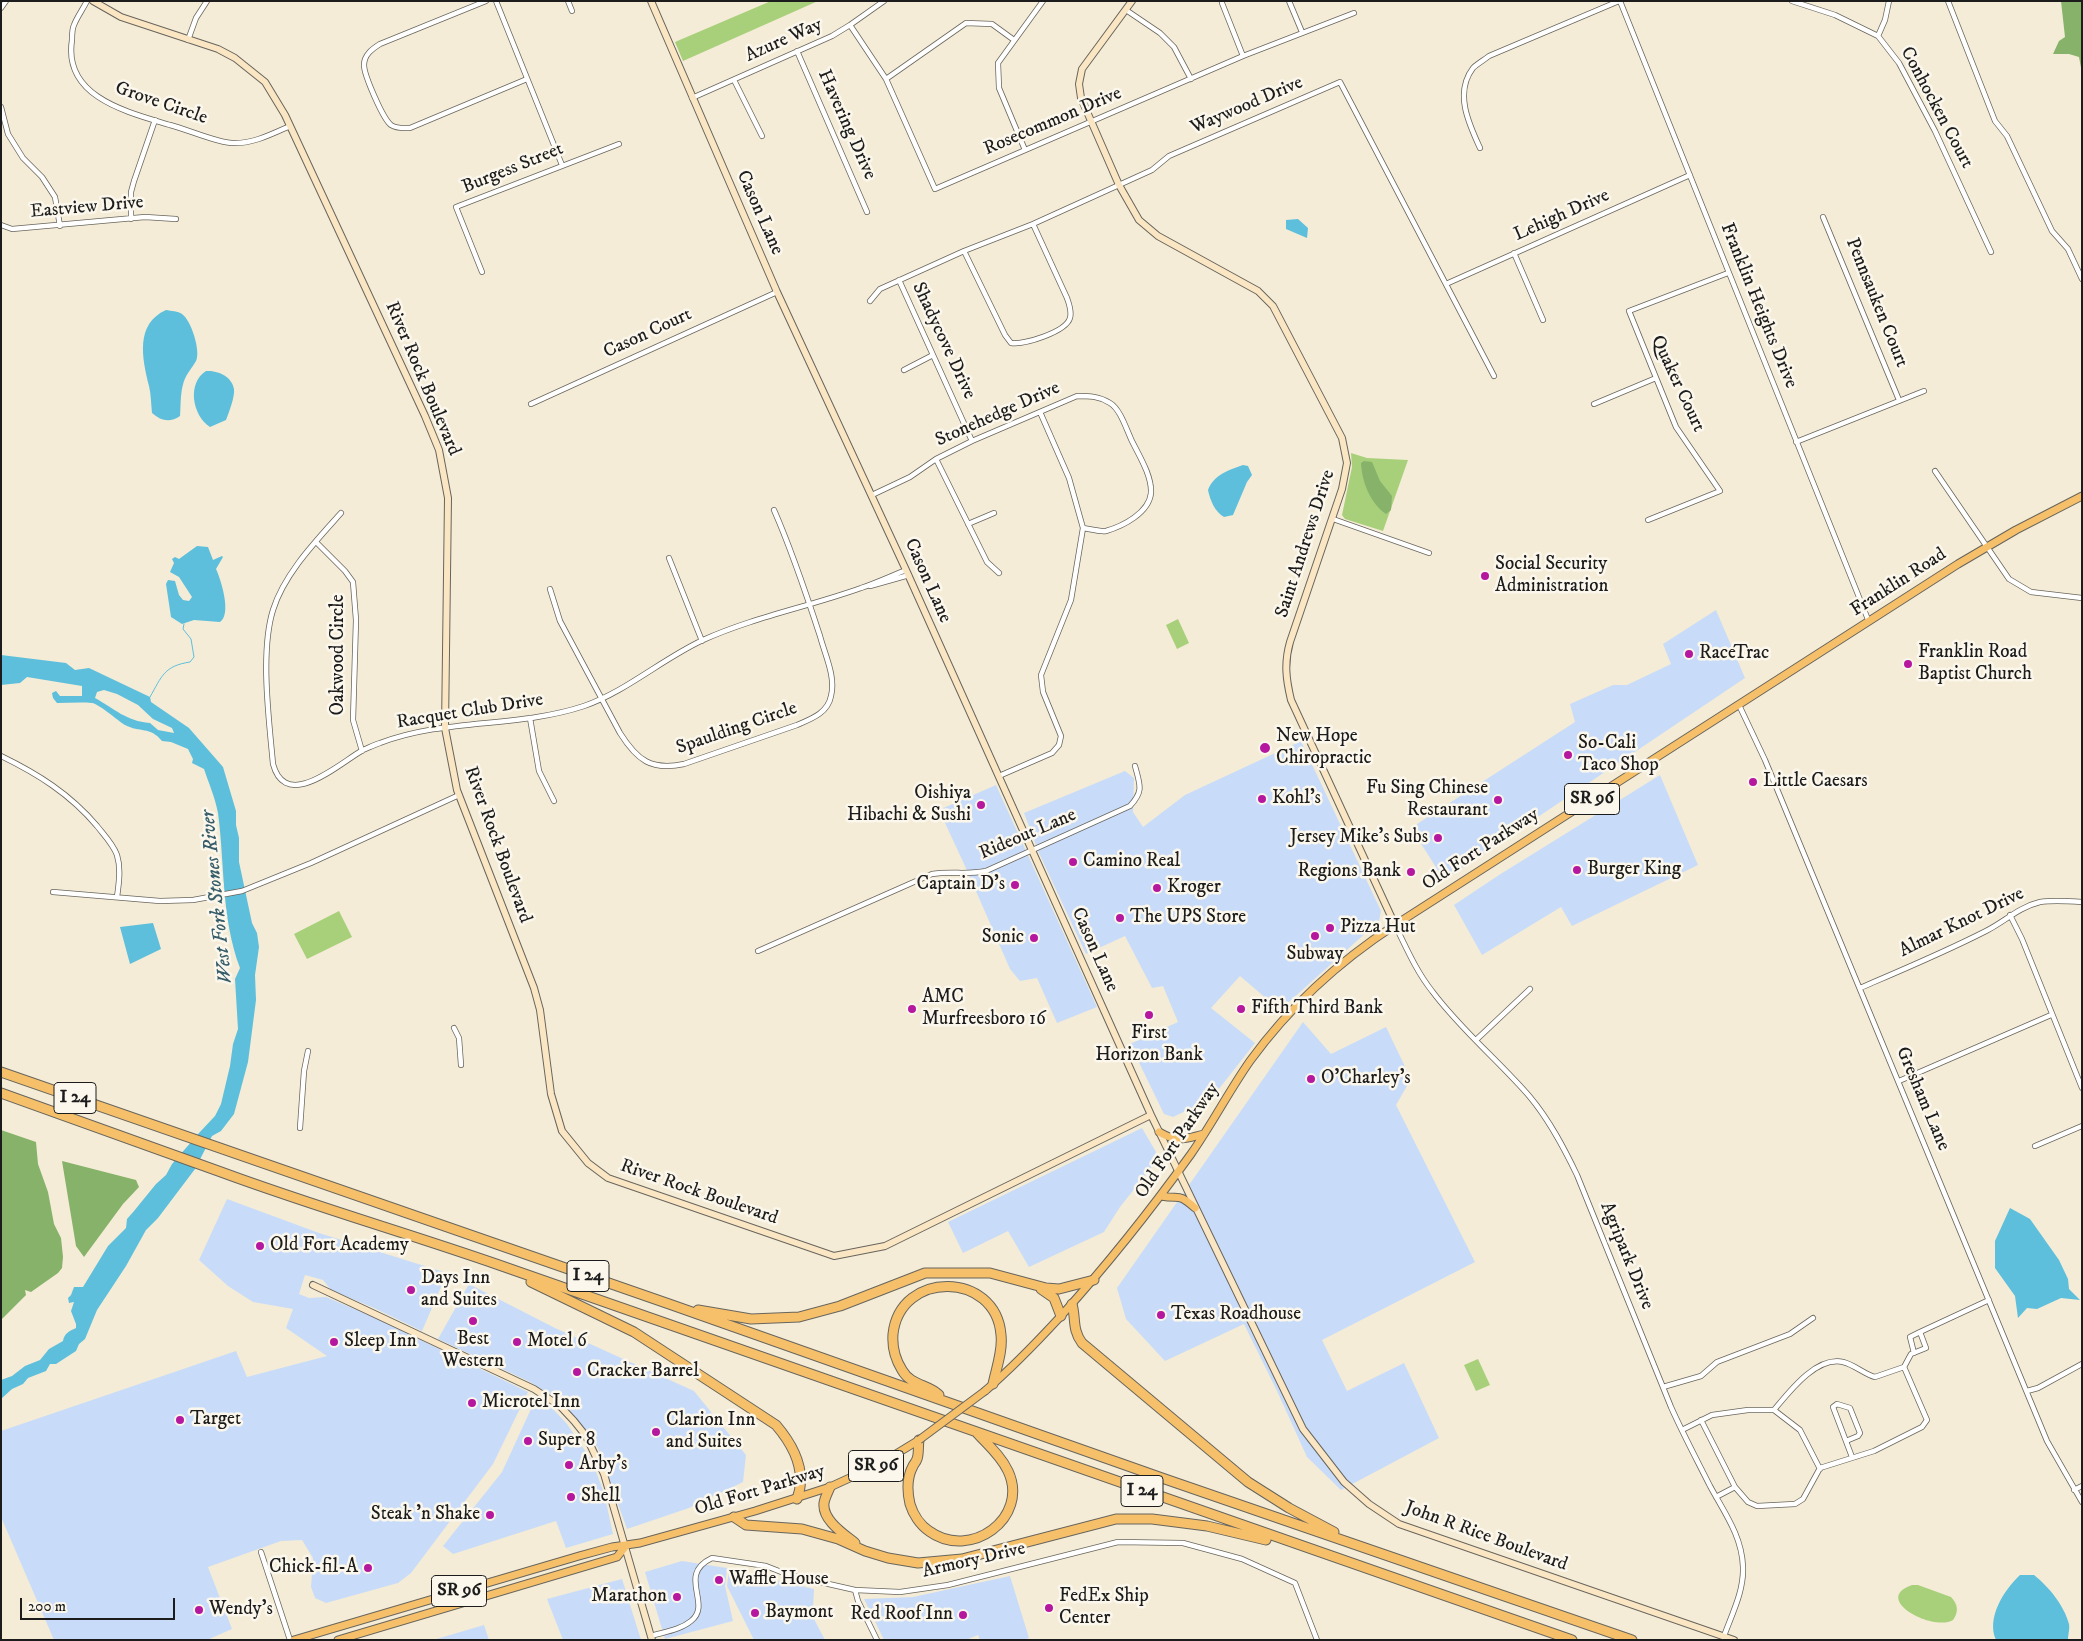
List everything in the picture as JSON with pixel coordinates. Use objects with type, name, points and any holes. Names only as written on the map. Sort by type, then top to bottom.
[{"type":"highway","name":"I 24","points":[[1,1072],[672,1305],[1162,1478],[1632,1640]]},
{"type":"highway","name":"I 24","points":[[1,1093],[224,1173],[493,1263],[1572,1640]]},
{"type":"highway","points":[[493,1263],[634,1332],[770,1420],[786,1437],[795,1454],[802,1480],[797,1499]]},
{"type":"highway","points":[[672,1305],[751,1319],[799,1317],[840,1306],[925,1273],[990,1273],[1044,1290],[1054,1298],[1061,1316]]},
{"type":"highway","points":[[1028,1284],[1059,1289],[1094,1280]]},
{"type":"highway","points":[[944,1401],[936,1393],[908,1378],[896,1359],[893,1344],[898,1317],[908,1302],[921,1292],[947,1286],[961,1288],[979,1296],[993,1310],[1001,1334],[1001,1346],[993,1384]]},
{"type":"highway","points":[[1072,1304],[1076,1334],[1101,1359],[1248,1482],[1288,1508],[1356,1544]]},
{"type":"highway","points":[[919,1440],[917,1459],[910,1474],[908,1493],[910,1506],[925,1528],[947,1541],[972,1540],[991,1531],[1001,1522],[1008,1511],[1012,1486],[1009,1473],[1002,1459],[975,1431]]},
{"type":"highway","points":[[830,1488],[825,1499],[825,1511],[839,1531],[857,1544],[888,1558]]},
{"type":"highway","points":[[734,1518],[746,1525],[802,1529],[838,1539],[865,1551],[888,1558],[918,1563],[962,1558],[1116,1519],[1152,1519],[1207,1526],[1310,1550]]},
{"type":"main road","name":"Franklin Road","points":[[1739,705],[1986,547],[2082,496]]},
{"type":"main road","name":"Old Fort Parkway","points":[[294,1640],[579,1556],[734,1518],[797,1499],[830,1488],[878,1465],[919,1440],[985,1391],[1025,1356],[1094,1280],[1161,1196],[1204,1134],[1249,1063],[1288,1014],[1311,989],[1340,964],[1395,925],[1739,705]]},
{"type":"main road","points":[[1160,1132],[1173,1140],[1204,1134]]},
{"type":"main road","points":[[1161,1196],[1171,1199],[1178,1196],[1185,1199],[1195,1208]]},
{"type":"main road","name":"Old Fort Parkway","points":[[338,1640],[617,1557],[625,1546]]},
{"type":"street","points":[[1,8],[6,1]]},
{"type":"street","name":"Grove Circle","points":[[87,1],[74,25],[70,52],[77,75],[87,89],[103,101],[230,144],[248,142],[265,137],[290,126]]},
{"type":"street","name":"River Rock Boulevard","points":[[93,1],[121,17],[227,54],[254,72],[274,95],[425,416],[439,450],[448,498],[445,728],[459,795],[534,988],[540,1010],[551,1094],[562,1131],[588,1163],[608,1178],[834,1256],[885,1246],[1151,1114]]},
{"type":"street","points":[[188,40],[196,18],[207,1]]},
{"type":"street","points":[[486,1],[380,44],[369,52],[365,70],[384,116],[391,125],[410,128],[527,79]]},
{"type":"street","points":[[496,1],[562,165]]},
{"type":"street","points":[[568,1],[572,10]]},
{"type":"street","name":"Cason Lane","points":[[651,1],[777,292],[872,495],[1178,1172]]},
{"type":"street","name":"Azure Way","points":[[692,98],[832,36],[850,26],[884,1]]},
{"type":"street","points":[[1025,150],[999,88],[998,63],[1043,1]]},
{"type":"street","name":"Saint Andrews Drive","points":[[1132,1],[1082,69],[1079,84],[1081,98],[1119,185],[1139,220],[1158,236],[1258,291],[1273,306],[1342,438],[1347,463],[1342,489],[1290,642],[1285,659],[1286,679],[1291,700],[1395,925]]},
{"type":"street","points":[[1289,1],[1302,32]]},
{"type":"street","points":[[1480,148],[1469,124],[1463,103],[1465,84],[1473,68],[1489,56],[1620,1]]},
{"type":"street","name":"Franklin Heights Drive","points":[[1620,1],[1869,622]]},
{"type":"street","name":"Conhocken Court","points":[[1792,1],[1835,15],[1878,36],[1899,63],[1922,106],[1991,252]]},
{"type":"street","points":[[1878,36],[1885,20],[1889,1]]},
{"type":"street","points":[[1948,1],[1995,121],[2007,136],[2052,231],[2068,249],[2082,279]]},
{"type":"street","points":[[1222,3],[1243,56]]},
{"type":"street","points":[[1126,10],[1160,34],[1174,47],[1191,79]]},
{"type":"street","name":"Rosecommon Drive","points":[[850,26],[886,79],[935,189],[1243,56],[1354,13]]},
{"type":"street","points":[[886,79],[966,23],[992,24],[1014,40]]},
{"type":"street","name":"Havering Drive","points":[[797,51],[868,212]]},
{"type":"street","points":[[734,80],[762,136]]},
{"type":"street","name":"Waywood Drive","points":[[870,301],[880,289],[899,280],[964,250],[1033,224],[1152,170],[1168,156],[1340,82],[1494,376]]},
{"type":"street","points":[[1,107],[8,134],[23,158],[42,177],[55,197],[60,226]]},
{"type":"street","points":[[130,218],[131,192],[155,120]]},
{"type":"street","name":"Burgess Street","points":[[482,272],[456,207],[619,144]]},
{"type":"street","name":"Lehigh Drive","points":[[1446,284],[1690,175]]},
{"type":"street","name":"Eastview Drive","points":[[1,225],[12,229],[130,218],[152,217],[176,220]]},
{"type":"street","name":"Pennsauken Court","points":[[1824,217],[1899,400]]},
{"type":"street","points":[[964,250],[1005,335],[1011,343],[1020,344],[1057,331],[1068,322],[1071,311],[1067,298],[1033,224]]},
{"type":"street","points":[[1514,253],[1543,320]]},
{"type":"street","name":"Quaker Court","points":[[1648,520],[1720,491],[1676,427],[1629,311],[1728,273]]},
{"type":"street","name":"Shadycove Drive","points":[[899,280],[972,441]]},
{"type":"street","name":"Cason Court","points":[[531,404],[777,292]]},
{"type":"street","points":[[904,370],[933,355]]},
{"type":"street","points":[[1594,404],[1656,378]]},
{"type":"street","points":[[1796,442],[1924,391]]},
{"type":"street","name":"Stonehedge Drive","points":[[872,495],[910,477],[936,459],[972,441],[1077,396],[1094,396],[1112,404],[1122,420],[1147,474],[1151,492],[1147,504],[1139,514],[1105,531],[1084,528]]},
{"type":"street","points":[[999,776],[1052,753],[1059,745],[1061,736],[1043,692],[1041,675],[1070,600],[1084,528],[1069,478],[1040,412]]},
{"type":"street","points":[[936,459],[987,562],[999,573]]},
{"type":"street","points":[[1935,471],[2009,579],[2031,592],[2082,598]]},
{"type":"street","name":"Spaulding Circle","points":[[550,589],[560,621],[630,750],[643,760],[659,766],[671,767],[684,764],[814,718],[830,702],[832,685],[827,660],[790,546],[774,510]]},
{"type":"street","name":"Racquet Club Drive","points":[[341,513],[301,560],[286,581],[272,612],[267,674],[273,764],[275,772],[286,782],[303,784],[317,780],[362,750],[392,739],[445,728],[530,718],[566,711],[601,699],[702,641],[757,619],[861,588],[907,572]]},
{"type":"street","points":[[968,524],[994,513]]},
{"type":"street","points":[[1333,519],[1429,553]]},
{"type":"street","name":"Oakwood Circle","points":[[317,543],[345,570],[353,582],[356,628],[352,720],[362,750]]},
{"type":"street","points":[[670,558],[702,641]]},
{"type":"street","name":"Gresham Lane","points":[[1739,705],[1765,760],[2047,1441],[2082,1502]]},
{"type":"street","points":[[530,718],[539,771],[554,802]]},
{"type":"street","points":[[1,756],[33,771],[61,790],[88,815],[109,840],[116,853],[120,867],[117,897]]},
{"type":"street","name":"Rideout Lane","points":[[758,951],[932,874],[948,872],[971,874],[986,871],[1130,806],[1139,797],[1140,785],[1135,766]]},
{"type":"street","points":[[53,892],[160,901],[193,900],[221,896],[251,888],[279,877],[459,795]]},
{"type":"street","name":"Almar Knot Drive","points":[[1860,988],[1925,961],[1988,930],[2010,915],[2039,902],[2082,902]]},
{"type":"street","points":[[2010,915],[2022,939],[2082,1088]]},
{"type":"street","name":"Agripark Drive","points":[[1395,925],[1417,969],[1432,992],[1530,1097],[1563,1146],[1577,1175],[1682,1430],[1742,1548],[1743,1568],[1740,1593],[1724,1636]]},
{"type":"street","points":[[1476,1040],[1530,989]]},
{"type":"street","points":[[1899,1081],[2051,1015]]},
{"type":"street","points":[[454,1028],[459,1038],[461,1064]]},
{"type":"street","points":[[300,1128],[304,1071],[308,1051]]},
{"type":"street","points":[[2035,1146],[2082,1126]]},
{"type":"street","name":"John R Rice Boulevard","points":[[1178,1172],[1303,1429],[1342,1480],[1369,1504],[1399,1524],[1734,1640]]},
{"type":"street","points":[[313,1285],[534,1389],[560,1406],[586,1436],[604,1474],[652,1638]]},
{"type":"street","points":[[1914,1353],[1910,1337],[1990,1300]]},
{"type":"street","points":[[1663,1387],[1701,1376],[1717,1362],[1790,1334],[1813,1318]]},
{"type":"street","points":[[1774,1410],[1806,1375],[1824,1365],[1837,1361],[1844,1362],[1875,1377],[1880,1377],[1904,1367],[1911,1354],[1926,1348],[1920,1332]]},
{"type":"street","points":[[2027,1391],[2038,1388],[2082,1364]]},
{"type":"street","points":[[1701,1420],[1735,1487],[1748,1502],[1757,1506],[1795,1504],[1803,1499],[1820,1469],[1894,1442],[1925,1424],[1927,1420],[1904,1367]]},
{"type":"street","points":[[1846,1441],[1858,1436],[1860,1433],[1850,1408],[1837,1404],[1834,1407],[1846,1441],[1852,1457]]},
{"type":"street","points":[[1682,1430],[1717,1414],[1774,1410],[1800,1430],[1820,1469]]},
{"type":"street","points":[[2074,1490],[2082,1486]]},
{"type":"street","points":[[1716,1497],[1735,1487]]},
{"type":"street","name":"Armory Drive","points":[[652,1638],[684,1626],[693,1620],[698,1610],[699,1600],[694,1583],[696,1571],[705,1561],[712,1558],[766,1566],[789,1574],[855,1590],[900,1592],[942,1586],[1118,1542],[1183,1543],[1242,1560],[1294,1583],[1317,1640]]},
{"type":"street","points":[[261,1552],[290,1640]]},
{"type":"street","points":[[855,1590],[858,1601],[877,1640]]},
{"type":"shaded area","points":[[1716,610],[1745,678],[1444,880],[1420,842],[1417,824],[1575,722],[1570,704],[1613,685],[1627,685],[1671,664],[1663,644]]},
{"type":"shaded area","points":[[1301,741],[1381,911],[1379,921],[1280,1010],[1240,976],[1211,1008],[1255,1043],[1211,1099],[1173,1117],[1164,1114],[1130,1044],[1178,1022],[1163,986],[1152,988],[1125,936],[1086,954],[1039,853],[1024,813],[1125,771],[1134,778],[1133,812],[1143,827],[1185,795]]},
{"type":"shaded area","points":[[1660,775],[1698,865],[1572,926],[1561,907],[1482,955],[1454,905]]},
{"type":"shaded area","points":[[996,785],[1097,1007],[1057,1023],[1037,978],[1020,981],[1010,969],[939,810]]},
{"type":"shaded area","points":[[1303,1022],[1331,1054],[1386,1027],[1411,1079],[1396,1105],[1475,1262],[1322,1340],[1347,1391],[1404,1363],[1439,1438],[1341,1490],[1307,1457],[1244,1324],[1165,1361],[1126,1319],[1117,1288]]},
{"type":"shaded area","points":[[1142,1128],[1156,1152],[1151,1168],[1120,1207],[1104,1232],[1029,1267],[1008,1231],[963,1253],[948,1222]]},
{"type":"shaded area","points":[[227,1199],[319,1233],[447,1273],[422,1331],[331,1290],[323,1280],[305,1275],[299,1294],[309,1298],[326,1297],[373,1317],[528,1392],[493,1464],[411,1573],[398,1583],[326,1603],[315,1598],[311,1587],[313,1558],[302,1540],[281,1541],[208,1567],[232,1629],[207,1640],[54,1640],[1,1517],[1,1431],[236,1351],[247,1377],[327,1356],[286,1328],[293,1309],[253,1302],[228,1286],[199,1260]]},
{"type":"shaded area","points":[[469,1284],[555,1328],[694,1391],[746,1455],[743,1482],[689,1508],[627,1529],[598,1448],[574,1416],[552,1395],[528,1381],[438,1339]]},
{"type":"shaded area","points":[[536,1398],[553,1409],[567,1424],[592,1461],[604,1493],[613,1534],[566,1548],[556,1521],[453,1554],[443,1546],[502,1472]]},
{"type":"shaded area","points":[[682,1561],[727,1568],[725,1586],[733,1621],[665,1639],[645,1572]]},
{"type":"shaded area","points":[[729,1569],[814,1589],[814,1619],[825,1640],[754,1640],[727,1586]]},
{"type":"shaded area","points":[[1010,1576],[1029,1638],[1024,1640],[980,1640],[978,1635],[966,1640],[884,1640],[864,1599],[913,1597]]},
{"type":"shaded area","points":[[622,1579],[641,1640],[563,1640],[547,1599]]},
{"type":"shaded area","points":[[484,1625],[489,1640],[433,1640]]},
{"type":"green space","points":[[771,1],[818,1],[683,61],[675,42]]},
{"type":"green space","points":[[2061,1],[2082,1],[2082,73],[2079,57],[2069,54],[2053,54],[2059,41],[2065,37]]},
{"type":"green space","points":[[1351,453],[1367,458],[1408,460],[1383,531],[1345,519],[1342,515],[1352,467]]},
{"type":"green space","points":[[1364,461],[1372,462],[1380,481],[1392,496],[1391,510],[1386,514],[1375,504],[1365,485],[1361,463]]},
{"type":"green space","points":[[1178,619],[1189,643],[1177,649],[1166,625]]},
{"type":"green space","points":[[339,911],[352,937],[307,959],[294,934]]},
{"type":"green space","points":[[1,1130],[36,1142],[38,1164],[48,1192],[54,1224],[61,1238],[63,1257],[62,1268],[58,1273],[31,1292],[25,1290],[26,1295],[1,1320]]},
{"type":"green space","points":[[62,1161],[136,1180],[139,1187],[123,1204],[84,1257],[76,1246]]},
{"type":"green space","points":[[1478,1359],[1490,1385],[1476,1391],[1464,1365]]},
{"type":"green space","points":[[1912,1585],[1918,1585],[1951,1597],[1957,1608],[1953,1620],[1944,1623],[1932,1622],[1910,1612],[1902,1605],[1898,1598],[1901,1591]]},
{"type":"water","points":[[1298,219],[1308,228],[1307,238],[1286,229],[1286,220]]},
{"type":"water","points":[[166,310],[179,312],[189,322],[197,350],[196,361],[184,381],[181,394],[180,416],[169,420],[159,418],[152,413],[143,353],[145,333],[149,324],[156,316]]},
{"type":"water","points":[[206,371],[215,372],[227,377],[233,384],[234,389],[233,400],[226,420],[210,427],[199,415],[194,399],[196,383]]},
{"type":"water","points":[[1243,465],[1248,466],[1252,475],[1247,482],[1233,515],[1224,517],[1213,505],[1208,490],[1218,477],[1227,471]]},
{"type":"water","points":[[197,546],[208,547],[213,560],[223,557],[216,569],[224,597],[225,612],[220,622],[194,620],[182,624],[171,617],[166,584],[168,580],[175,581],[179,595],[183,600],[189,601],[192,597],[179,577],[170,572],[174,563],[172,559],[175,557],[179,559]]},
{"type":"water","points":[[1,655],[66,663],[75,670],[89,668],[150,697],[151,702],[189,728],[223,767],[236,811],[239,862],[259,947],[255,975],[256,1000],[248,1062],[234,1114],[221,1131],[212,1136],[195,1169],[158,1218],[146,1230],[126,1266],[97,1310],[85,1339],[79,1344],[76,1351],[56,1364],[50,1364],[46,1371],[28,1378],[23,1384],[12,1389],[1,1399],[1,1380],[12,1376],[25,1366],[40,1360],[49,1349],[63,1341],[67,1333],[76,1328],[71,1311],[74,1302],[69,1303],[68,1298],[74,1287],[83,1287],[108,1246],[126,1228],[127,1219],[156,1184],[166,1175],[172,1164],[215,1116],[221,1104],[233,1044],[238,1029],[235,979],[240,968],[234,949],[227,911],[217,807],[204,769],[192,763],[193,759],[188,749],[171,742],[162,741],[158,736],[149,731],[125,725],[95,704],[57,703],[53,698],[52,693],[56,691],[60,696],[82,696],[82,686],[27,677],[20,683],[1,685]],"holes":[[[104,690],[117,694],[138,705],[153,719],[172,728],[174,733],[158,730],[150,723],[127,717],[95,698],[97,692]]]},
{"type":"water","points":[[153,923],[161,949],[130,964],[120,927]]},
{"type":"water","points":[[2010,1208],[2030,1219],[2059,1260],[2068,1279],[2069,1289],[2080,1300],[2061,1298],[2037,1309],[2027,1308],[2018,1318],[2015,1296],[1995,1268],[1995,1241]]},
{"type":"water","points":[[2020,1575],[2034,1575],[2055,1596],[2067,1617],[2069,1624],[2068,1640],[1996,1640],[1993,1623],[1998,1605],[2008,1588]]},
{"type":"waterway","points":[[150,697],[169,669],[190,662],[194,657],[191,639],[183,629],[184,624]]},
{"type":"place","name":"Social Security Administration","points":[[1485,576]]},
{"type":"place","name":"RaceTrac","points":[[1689,654]]},
{"type":"place","name":"Franklin Road Baptist Church","points":[[1908,664]]},
{"type":"place","name":"New Hope Chiropractic","points":[[1265,748]]},
{"type":"place","name":"So-Cali Taco Shop","points":[[1568,755]]},
{"type":"place","name":"Little Caesars","points":[[1753,782]]},
{"type":"place","name":"Kohl's","points":[[1262,799]]},
{"type":"place","name":"Fu Sing Chinese Restaurant","points":[[1498,800]]},
{"type":"place","name":"Oishiya Hibachi & Sushi","points":[[981,805]]},
{"type":"place","name":"Jersey Mike's Subs","points":[[1438,838]]},
{"type":"place","name":"Camino Real","points":[[1073,862]]},
{"type":"place","name":"Burger King","points":[[1577,870]]},
{"type":"place","name":"Regions Bank","points":[[1411,872]]},
{"type":"place","name":"Captain D's","points":[[1015,885]]},
{"type":"place","name":"Kroger","points":[[1157,888]]},
{"type":"place","name":"The UPS Store","points":[[1120,918]]},
{"type":"place","name":"Pizza Hut","points":[[1330,928]]},
{"type":"place","name":"Subway","points":[[1315,936]]},
{"type":"place","name":"Sonic","points":[[1034,938]]},
{"type":"place","name":"AMC Murfreesboro 16","points":[[912,1009]]},
{"type":"place","name":"Fifth Third Bank","points":[[1241,1009]]},
{"type":"place","name":"First Horizon Bank","points":[[1149,1015]]},
{"type":"place","name":"O'Charley's","points":[[1311,1079]]},
{"type":"place","name":"Old Fort Academy","points":[[260,1246]]},
{"type":"place","name":"Days Inn and Suites","points":[[411,1290]]},
{"type":"place","name":"Texas Roadhouse","points":[[1161,1315]]},
{"type":"place","name":"Best Western","points":[[473,1321]]},
{"type":"place","name":"Sleep Inn","points":[[334,1342]]},
{"type":"place","name":"Motel 6","points":[[517,1342]]},
{"type":"place","name":"Cracker Barrel","points":[[577,1372]]},
{"type":"place","name":"Microtel Inn","points":[[472,1403]]},
{"type":"place","name":"Target","points":[[180,1420]]},
{"type":"place","name":"Clarion Inn and Suites","points":[[656,1432]]},
{"type":"place","name":"Super 8","points":[[528,1441]]},
{"type":"place","name":"Arby's","points":[[569,1465]]},
{"type":"place","name":"Shell","points":[[571,1497]]},
{"type":"place","name":"Steak 'n Shake","points":[[490,1515]]},
{"type":"place","name":"Chick-fil-A","points":[[368,1568]]},
{"type":"place","name":"Waffle House","points":[[719,1580]]},
{"type":"place","name":"Marathon","points":[[677,1597]]},
{"type":"place","name":"FedEx Ship Center","points":[[1049,1608]]},
{"type":"place","name":"Wendy's","points":[[199,1610]]},
{"type":"place","name":"Baymont","points":[[755,1613]]},
{"type":"place","name":"Red Roof Inn","points":[[963,1615]]},
{"type":"water label","name":"West Fork Stones River","points":[[218,897]]}]
